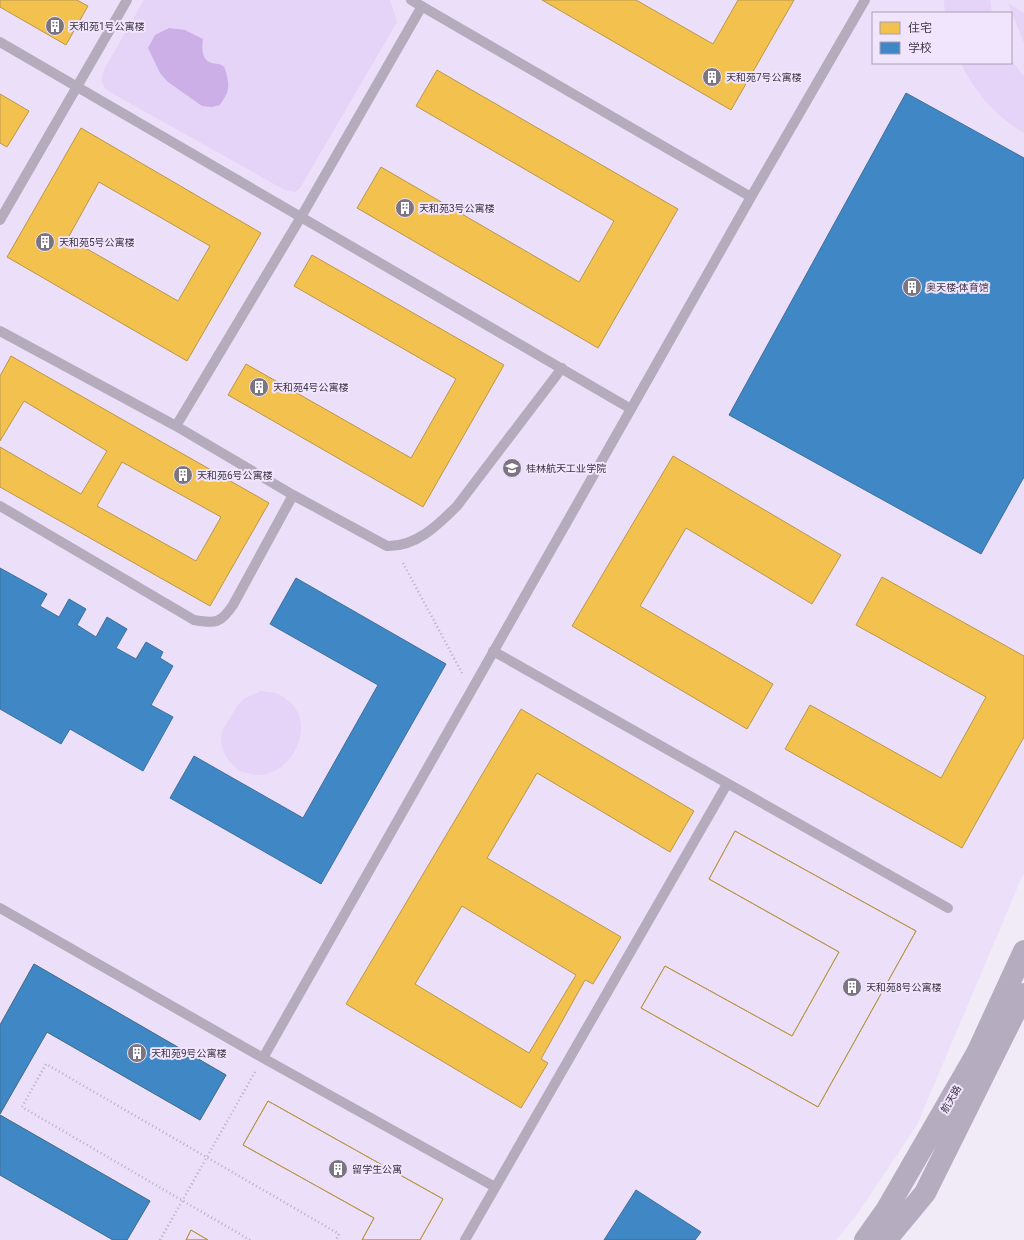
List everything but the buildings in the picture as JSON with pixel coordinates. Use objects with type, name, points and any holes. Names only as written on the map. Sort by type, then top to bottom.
[{"type":"main road","name":"航天路","points":[[865,1240],[887,1209],[977,1053],[1024,951]]},
{"type":"main road","name":"航天路","points":[[886,1240],[925,1193],[1024,994]]},
{"type":"lane","points":[[0,220],[127,0]]},
{"type":"lane","points":[[411,0],[751,197]]},
{"type":"lane","points":[[263,1058],[751,197],[865,0]]},
{"type":"lane","points":[[176,426],[301,217],[422,6]]},
{"type":"lane","points":[[0,42],[631,409]]},
{"type":"lane","points":[[0,331],[176,426],[293,495],[387,546],[407,544],[421,537],[440,523],[457,506],[562,368]]},
{"type":"lane","points":[[0,506],[194,620],[207,623],[217,621],[225,617],[293,495]]},
{"type":"lane","points":[[493,651],[948,908]]},
{"type":"lane","points":[[465,1240],[728,784]]},
{"type":"lane","points":[[0,908],[263,1058],[495,1187]]},
{"type":"path","points":[[394,546],[471,690]]},
{"type":"path","points":[[160,1240],[263,1058]]},
{"type":"path","points":[[250,1240],[22,1107],[46,1064],[339,1234],[336,1240]]},
{"type":"shaded area","name":"桂林航天工业学院","points":[[0,0],[1024,0],[1024,872],[917,1125],[856,1216],[836,1240],[0,1240]]},
{"type":"shaded area","points":[[144,0],[390,0],[397,22],[300,188],[295,192],[285,190],[105,88],[102,83],[104,70]]},
{"type":"shaded area","points":[[944,0],[990,0],[992,12],[945,12]]},
{"type":"shaded area","points":[[1008,3],[1024,13],[1024,43],[1012,12]]},
{"type":"shaded area","points":[[169,28],[185,30],[203,39],[203,53],[206,59],[212,63],[222,65],[224,67],[228,90],[220,105],[212,107],[202,106],[168,82],[160,73],[148,48],[155,35]]},
{"type":"shaded area","points":[[1012,60],[1024,76],[1024,133],[1014,127],[987,103],[966,74],[961,64],[1012,64]]},
{"type":"shaded area","points":[[261,691],[278,694],[286,699],[296,709],[301,722],[300,736],[296,749],[288,761],[277,769],[265,774],[251,774],[238,770],[229,761],[222,747],[221,737],[225,726],[240,703],[244,699]]},
{"type":"place","name":"天和苑1号公寓楼","points":[[55,26]]},
{"type":"place","name":"天和苑7号公寓楼","points":[[712,77]]},
{"type":"place","name":"天和苑3号公寓楼","points":[[405,208]]},
{"type":"place","name":"天和苑5号公寓楼","points":[[45,242]]},
{"type":"place","name":"奥天楼-体育馆","points":[[912,287]]},
{"type":"place","name":"天和苑4号公寓楼","points":[[259,387]]},
{"type":"place","name":"桂林航天工业学院","points":[[512,468]]},
{"type":"place","name":"天和苑6号公寓楼","points":[[183,475]]},
{"type":"place","name":"天和苑8号公寓楼","points":[[852,987]]},
{"type":"place","name":"天和苑9号公寓楼","points":[[137,1053]]},
{"type":"place","name":"留学生公寓","points":[[338,1169]]}]
